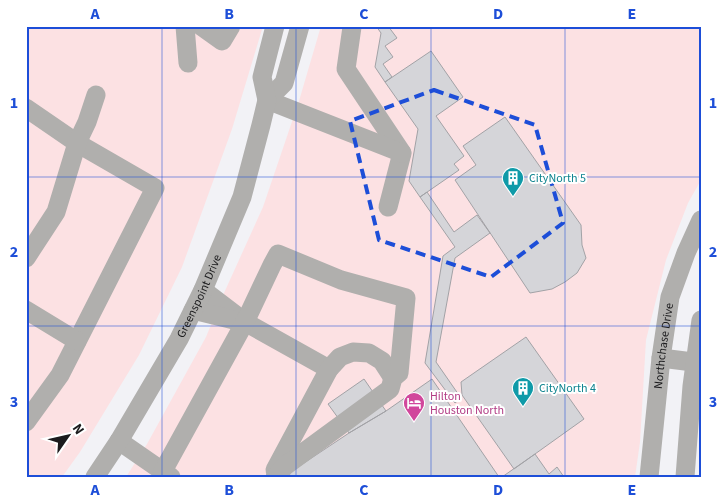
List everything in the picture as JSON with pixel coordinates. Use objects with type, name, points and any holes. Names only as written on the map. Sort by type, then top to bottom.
[{"type":"street","points":[[185,26],[188,63]]},
{"type":"street","points":[[201,26],[222,42],[231,26]]},
{"type":"street","name":"Greenspoint Drive","points":[[95,477],[120,441],[179,339],[242,197],[266,100],[262,77],[275,26]]},
{"type":"street","points":[[300,26],[284,82],[266,100],[402,153]]},
{"type":"street","points":[[352,28],[346,68],[402,153],[388,208]]},
{"type":"street","points":[[26,258],[56,212],[77,143],[87,122],[96,95]]},
{"type":"street","points":[[26,108],[77,143],[154,188],[60,375],[26,422]]},
{"type":"street","name":"Northchase Drive","points":[[649,477],[661,358],[670,297],[686,253],[701,220]]},
{"type":"street","points":[[120,441],[167,474],[278,254],[341,280],[406,298],[399,373],[393,378],[390,389],[331,431],[285,466],[274,477]]},
{"type":"street","points":[[202,290],[244,322],[329,369]]},
{"type":"street","points":[[26,310],[77,341]]},
{"type":"street","points":[[192,310],[244,322]]},
{"type":"street","points":[[685,477],[692,386],[698,363],[701,320]]},
{"type":"street","points":[[274,477],[329,369],[340,357],[353,352],[369,353],[382,361],[393,378]]},
{"type":"street","points":[[661,358],[698,363]]},
{"type":"street","points":[[305,413],[331,431]]},
{"type":"highlighted area","points":[[434,90],[535,125],[563,223],[491,277],[379,240],[350,121]]},
{"type":"shaded area","points":[[26,26],[263,26],[232,129],[182,267],[139,355],[80,452],[62,477],[26,477]]},
{"type":"shaded area","points":[[321,26],[701,26],[701,180],[688,203],[666,260],[646,340],[640,442],[635,477],[126,477],[147,444],[206,337],[263,207],[299,101]]},
{"type":"building","points":[[376,26],[388,26],[397,38],[385,46],[393,57],[383,64],[392,77],[385,82],[375,67],[381,33]]},
{"type":"building","points":[[431,51],[463,97],[436,116],[464,156],[454,164],[459,170],[420,197],[409,181],[418,129],[385,82]]},
{"type":"building","name":"CityNorth 5","points":[[505,117],[581,225],[582,245],[586,258],[577,273],[552,289],[530,293],[455,180],[476,165],[463,146]]},
{"type":"building","points":[[427,192],[454,232],[477,215],[490,233],[455,258],[436,362],[461,398],[455,403],[425,363],[443,256],[455,247],[420,197]]},
{"type":"building","name":"CityNorth 4","points":[[526,337],[584,419],[514,469],[462,395],[461,382]]},
{"type":"building","points":[[364,379],[386,411],[349,433],[328,404]]},
{"type":"building","name":"Hilton Houston North","points":[[432,379],[499,477],[283,477],[386,411]]},
{"type":"building","points":[[535,454],[549,474],[557,467],[564,477],[502,477]]},
{"type":"place","name":"CityNorth 5","points":[[513,197]]},
{"type":"place","name":"CityNorth 4","points":[[523,407]]},
{"type":"place","name":"Hilton Houston North","points":[[414,422]]}]
